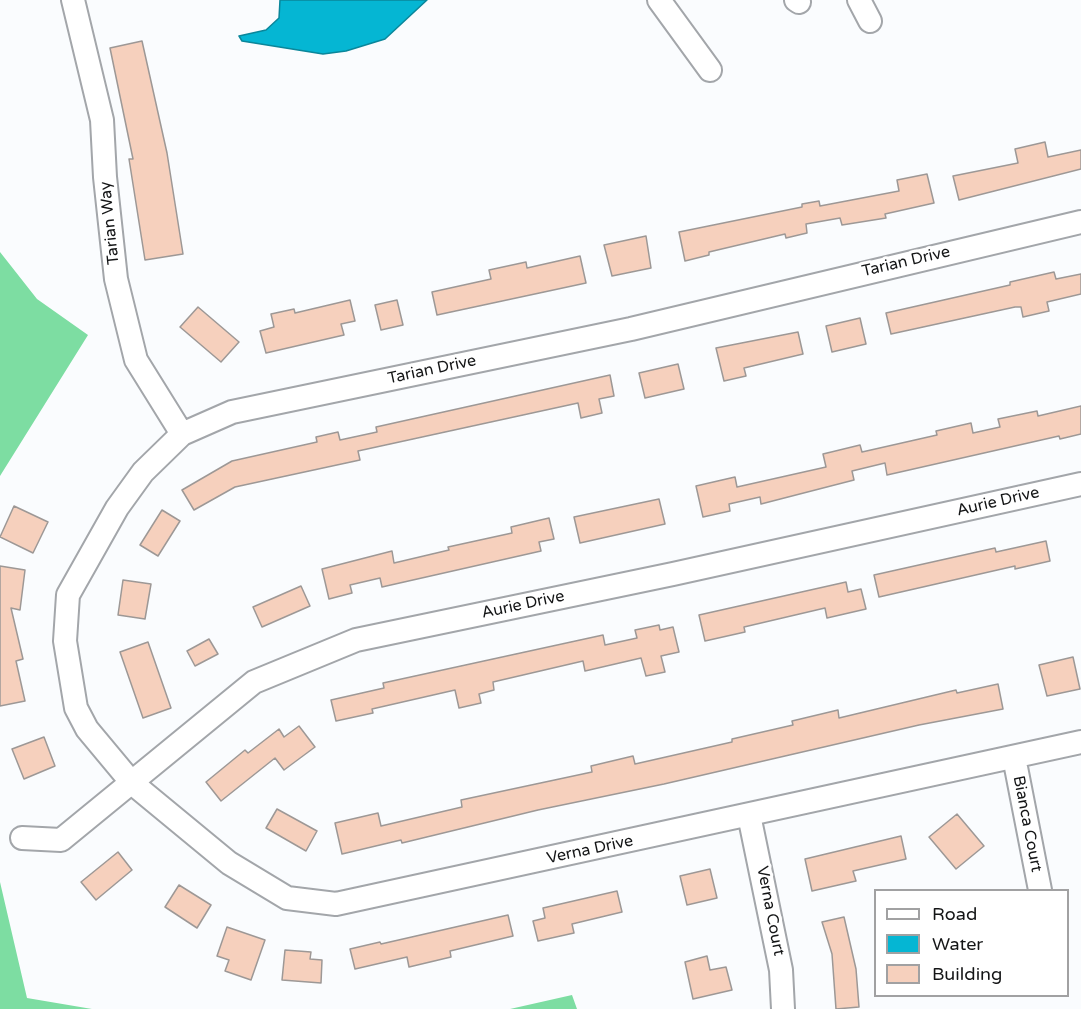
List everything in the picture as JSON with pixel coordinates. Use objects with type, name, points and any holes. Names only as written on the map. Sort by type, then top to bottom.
[{"type":"street","name":"Tarian Way","points":[[73,0],[102,120],[105,177],[116,279],[136,360],[182,434]]},
{"type":"street","points":[[659,0],[710,70]]},
{"type":"street","points":[[859,0],[870,21]]},
{"type":"street","name":"Tarian Drive","points":[[132,783],[87,729],[76,708],[65,640],[68,595],[130,490],[143,472],[182,434],[232,412],[631,329],[1081,222]]},
{"type":"street","name":"Aurie Drive","points":[[22,838],[61,840],[254,682],[356,640],[672,574],[1081,484]]},
{"type":"street","name":"Verna Drive","points":[[132,783],[229,863],[287,898],[336,904],[1081,742]]},
{"type":"street","name":"Bianca Court","points":[[1014,757],[1040,889]]},
{"type":"street","name":"Verna Court","points":[[749,815],[781,970],[783,1009]]},
{"type":"green space","points":[[0,252],[37,299],[88,335],[0,476]]},
{"type":"green space","points":[[0,882],[27,998],[92,1009],[0,1009]]},
{"type":"green space","points":[[572,995],[577,1009],[510,1009]]},
{"type":"water","points":[[280,0],[427,0],[385,39],[346,51],[323,54],[242,41],[239,36],[266,30],[279,18]]},
{"type":"building","points":[[142,41],[167,153],[183,254],[145,260],[129,159],[133,159],[110,48]]},
{"type":"building","points":[[1045,142],[1048,157],[1081,150],[1081,169],[959,200],[953,176],[1018,163],[1015,149]]},
{"type":"building","points":[[927,174],[934,203],[885,214],[886,218],[842,225],[840,218],[806,224],[807,233],[786,238],[785,234],[709,252],[709,255],[685,261],[679,232],[802,207],[802,204],[819,201],[820,206],[899,191],[897,180]]},
{"type":"building","points":[[646,236],[651,268],[612,276],[604,245]]},
{"type":"building","points":[[580,256],[586,283],[437,315],[432,292],[491,279],[489,270],[526,262],[527,268]]},
{"type":"building","points":[[1054,272],[1056,279],[1081,274],[1081,294],[1047,302],[1049,311],[1023,317],[1021,307],[1015,307],[891,334],[886,313],[1010,285],[1010,282]]},
{"type":"building","points":[[350,300],[355,321],[341,324],[344,335],[266,353],[260,331],[274,327],[271,314],[294,309],[295,313]]},
{"type":"building","points":[[397,300],[403,325],[381,330],[375,305]]},
{"type":"building","points":[[198,307],[239,342],[221,362],[180,327]]},
{"type":"building","points":[[860,318],[866,344],[832,352],[826,326]]},
{"type":"building","points":[[798,332],[803,354],[744,368],[746,376],[724,381],[716,348]]},
{"type":"building","points":[[678,364],[684,389],[645,398],[639,373]]},
{"type":"building","points":[[610,375],[614,396],[599,399],[602,413],[581,418],[578,403],[358,451],[360,460],[235,487],[194,510],[182,490],[232,461],[317,442],[316,437],[338,432],[340,440],[377,432],[376,427]]},
{"type":"building","points":[[1081,406],[1081,434],[1060,439],[1059,436],[887,475],[885,463],[852,471],[854,480],[761,504],[760,497],[729,504],[730,511],[703,517],[696,486],[735,477],[737,487],[826,467],[823,454],[860,445],[862,452],[937,435],[936,431],[971,423],[973,433],[1000,427],[998,419],[1037,411],[1038,416]]},
{"type":"building","points":[[659,499],[665,524],[580,543],[574,517]]},
{"type":"building","points":[[14,506],[48,522],[33,553],[0,537]]},
{"type":"building","points":[[162,510],[180,521],[158,556],[140,545]]},
{"type":"building","points":[[549,518],[554,539],[539,542],[541,551],[382,587],[380,578],[350,585],[352,593],[329,599],[322,569],[392,551],[394,563],[449,550],[448,547],[512,533],[511,527]]},
{"type":"building","points":[[1046,541],[1050,561],[1015,569],[1015,566],[879,597],[874,575],[995,548],[996,552]]},
{"type":"building","points":[[0,566],[25,570],[20,610],[11,608],[23,659],[16,661],[25,701],[0,706]]},
{"type":"building","points":[[123,580],[151,584],[145,619],[118,615]]},
{"type":"building","points":[[846,582],[848,592],[861,589],[866,609],[827,618],[825,608],[744,627],[745,632],[705,641],[699,615]]},
{"type":"building","points":[[301,586],[310,606],[262,627],[253,607]]},
{"type":"building","points":[[659,625],[660,630],[673,627],[679,652],[661,656],[665,672],[646,676],[641,658],[585,671],[583,661],[493,682],[494,690],[479,694],[481,703],[459,708],[455,690],[372,709],[373,713],[336,721],[331,700],[384,688],[383,683],[603,635],[605,645],[637,638],[635,630]]},
{"type":"building","points":[[209,639],[218,654],[195,666],[187,651]]},
{"type":"building","points":[[148,642],[171,708],[143,718],[120,652]]},
{"type":"building","points":[[1073,657],[1080,689],[1047,696],[1039,665]]},
{"type":"building","points":[[998,684],[1003,709],[919,725],[664,784],[538,810],[402,843],[401,840],[342,854],[335,823],[378,813],[381,826],[462,807],[461,800],[592,772],[591,766],[633,756],[635,764],[732,742],[732,739],[793,725],[792,721],[838,710],[839,718],[956,690],[957,693]]},
{"type":"building","points":[[299,726],[315,747],[284,770],[275,758],[221,801],[206,782],[245,750],[248,753],[279,729],[284,737]]},
{"type":"building","points":[[44,737],[55,766],[24,779],[12,749]]},
{"type":"building","points":[[277,809],[317,831],[306,851],[266,828]]},
{"type":"building","points":[[957,814],[984,846],[956,869],[929,837]]},
{"type":"building","points":[[901,836],[906,859],[853,871],[856,881],[812,891],[805,859]]},
{"type":"building","points":[[118,852],[132,870],[96,900],[81,882]]},
{"type":"building","points":[[710,869],[717,898],[687,905],[680,876]]},
{"type":"building","points":[[179,885],[211,905],[197,928],[165,907]]},
{"type":"building","points":[[617,891],[622,912],[572,924],[574,933],[538,941],[533,921],[545,918],[543,908]]},
{"type":"building","points":[[508,915],[513,936],[450,951],[451,957],[409,967],[407,957],[355,969],[350,949]]},
{"type":"building","points":[[844,917],[856,969],[859,1007],[836,1009],[832,954],[822,922]]},
{"type":"building","points":[[227,927],[265,940],[251,980],[225,971],[229,960],[217,956]]},
{"type":"building","points":[[285,950],[311,952],[310,959],[322,960],[321,983],[282,980]]},
{"type":"building","points":[[707,956],[710,970],[726,967],[732,990],[693,999],[685,962]]}]
